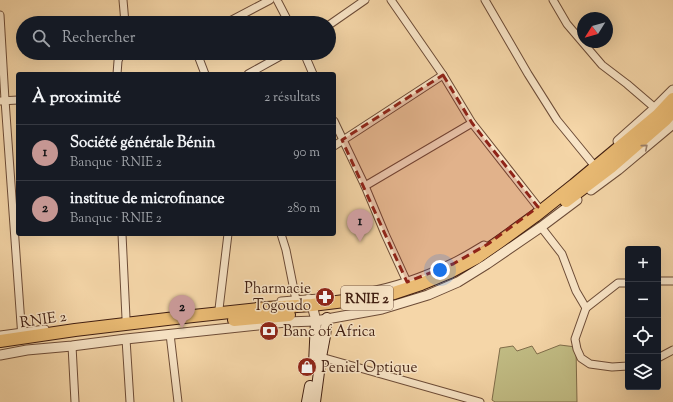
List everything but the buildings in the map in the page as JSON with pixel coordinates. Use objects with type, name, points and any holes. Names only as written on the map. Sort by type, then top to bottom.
[{"type":"highway","name":"RNIE 2","points":[[0,341],[21,335],[268,308],[318,308],[394,293],[422,284],[450,272],[476,258],[535,216],[658,116],[673,99]]},
{"type":"highway","name":"RNIE 2","points":[[0,348],[318,308],[385,302],[426,289],[457,275],[486,257],[584,188],[665,120],[673,111]]},
{"type":"main road","points":[[315,402],[325,336],[318,308]]},
{"type":"main road","points":[[308,402],[314,363],[318,308]]},
{"type":"street","points":[[123,0],[124,16]]},
{"type":"street","points":[[239,16],[270,0]]},
{"type":"street","points":[[277,0],[285,16]]},
{"type":"street","points":[[336,20],[365,0]]},
{"type":"street","points":[[391,0],[443,75],[472,123],[538,207]]},
{"type":"street","points":[[485,0],[528,74],[557,120],[592,164]]},
{"type":"street","points":[[553,0],[567,24],[602,65],[655,108]]},
{"type":"street","points":[[0,15],[2,101],[21,335]]},
{"type":"street","points":[[117,72],[118,60]]},
{"type":"street","points":[[200,60],[204,72]]},
{"type":"street","points":[[252,72],[273,60]]},
{"type":"street","points":[[307,60],[312,72]]},
{"type":"street","points":[[336,144],[443,75]]},
{"type":"street","points":[[0,355],[27,350],[286,322],[348,295],[372,292],[428,275],[454,264],[488,244],[538,207],[592,164],[673,90]]},
{"type":"street","points":[[2,101],[16,100]]},
{"type":"street","points":[[365,186],[472,123]]},
{"type":"street","points":[[0,335],[21,335],[126,318],[296,300],[318,308],[382,308],[428,295],[458,282],[541,227],[618,170],[673,124]]},
{"type":"street","points":[[336,126],[408,282]]},
{"type":"street","points":[[541,227],[562,254],[576,291],[586,308]]},
{"type":"street","points":[[122,236],[126,318]]},
{"type":"street","points":[[219,309],[228,236]]},
{"type":"street","points":[[282,236],[286,250],[296,300]]},
{"type":"street","points":[[661,281],[673,281]]},
{"type":"street","points":[[625,282],[618,283],[586,308],[575,340],[581,358],[590,364],[612,367],[625,366]]},
{"type":"street","points":[[170,334],[178,402]]},
{"type":"street","points":[[126,339],[130,402]]},
{"type":"street","points":[[72,346],[75,402]]},
{"type":"street","points":[[661,356],[673,350]]},
{"type":"street","points":[[321,358],[480,402]]},
{"type":"highlighted area","points":[[443,75],[472,123],[538,207],[488,244],[453,264],[407,282],[342,140]]},
{"type":"shaded area","points":[[560,345],[576,347],[577,402],[495,402],[492,400],[500,348],[513,346],[517,351],[532,346],[537,354]]},
{"type":"place","name":"Société générale Bénin","points":[[360,242]]},
{"type":"place","name":"Pharmacie Togoudo","points":[[325,297]]},
{"type":"place","name":"institue de microfinance","points":[[182,328]]},
{"type":"place","name":"Banc of Africa","points":[[269,331]]},
{"type":"place","name":"Peniel Optique","points":[[307,367]]}]
